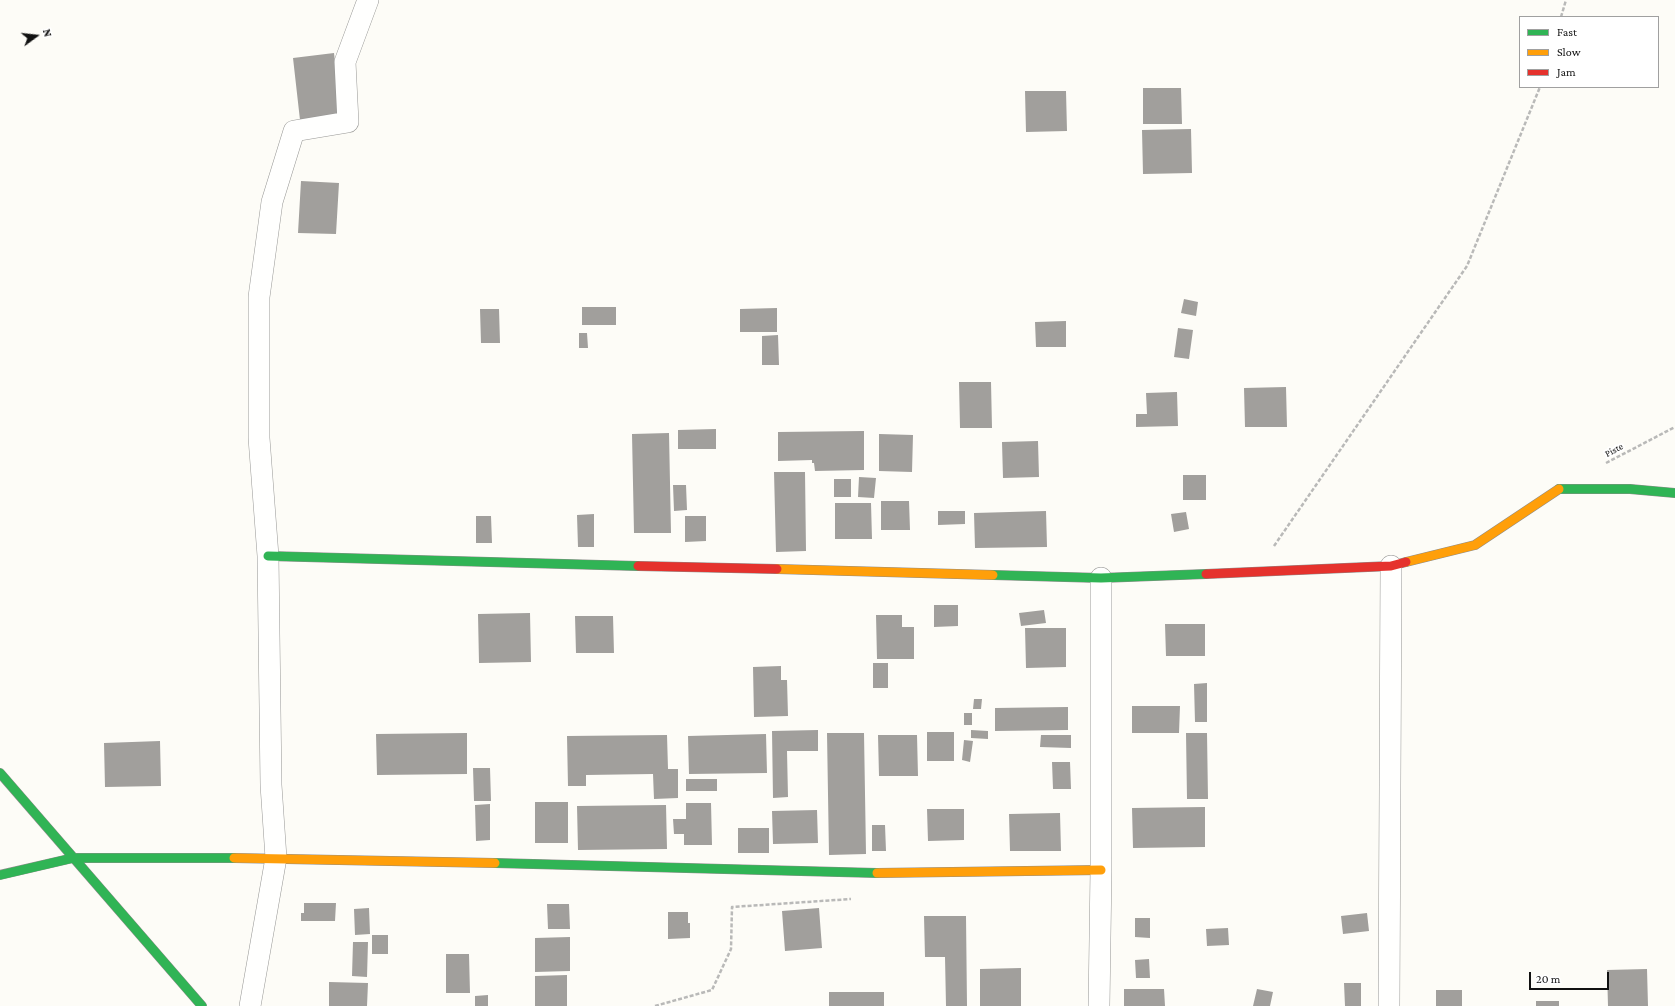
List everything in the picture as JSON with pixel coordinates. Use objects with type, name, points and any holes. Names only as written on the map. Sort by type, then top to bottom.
[{"type":"street","points":[[250,1006],[276,858],[271,785],[268,556],[259,438],[259,297],[272,202],[294,131],[348,122],[345,62],[368,0]]},
{"type":"street","points":[[268,556],[1101,578],[1257,572],[1391,566],[1475,545],[1560,488],[1630,489],[1675,493]]},
{"type":"street","points":[[1389,1006],[1391,566]]},
{"type":"street","points":[[1099,1006],[1101,870],[1101,578]]},
{"type":"street","points":[[0,773],[202,1006]]},
{"type":"street","points":[[0,875],[73,858],[276,858],[893,873],[1101,870]]},
{"type":"path","points":[[1561,16],[1566,0]]},
{"type":"path","points":[[1257,572],[1467,266],[1540,88]]},
{"type":"path","name":"Piste","points":[[1600,466],[1675,427]]},
{"type":"path","points":[[655,1006],[712,990],[731,949],[732,907],[856,898]]},
{"type":"building","points":[[334,53],[341,116],[300,120],[293,58]]},
{"type":"building","points":[[1143,88],[1181,88],[1182,124],[1143,124]]},
{"type":"building","points":[[1025,91],[1066,91],[1067,131],[1026,132]]},
{"type":"building","points":[[1191,129],[1192,173],[1143,174],[1142,130]]},
{"type":"building","points":[[301,181],[339,183],[336,234],[298,233]]},
{"type":"building","points":[[1184,299],[1198,302],[1196,316],[1181,313]]},
{"type":"building","points":[[582,307],[616,307],[616,325],[582,325]]},
{"type":"building","points":[[777,308],[777,332],[740,332],[740,309]]},
{"type":"building","points":[[480,309],[499,309],[500,343],[481,343]]},
{"type":"building","points":[[1066,321],[1066,347],[1036,347],[1035,322]]},
{"type":"building","points":[[1178,328],[1193,330],[1189,359],[1174,357]]},
{"type":"building","points":[[579,333],[587,333],[588,348],[579,348]]},
{"type":"building","points":[[778,335],[779,365],[762,365],[762,336]]},
{"type":"building","points":[[959,382],[991,382],[992,428],[960,428]]},
{"type":"building","points":[[1286,387],[1287,427],[1245,427],[1244,388]]},
{"type":"building","points":[[1177,392],[1178,426],[1136,427],[1136,414],[1147,414],[1146,393]]},
{"type":"building","points":[[716,429],[716,449],[678,449],[678,430]]},
{"type":"building","points":[[864,431],[864,470],[815,471],[812,460],[778,461],[778,432]]},
{"type":"building","points":[[669,433],[671,533],[634,533],[632,434]]},
{"type":"building","points":[[879,434],[913,435],[912,472],[879,471]]},
{"type":"building","points":[[1038,441],[1039,477],[1003,478],[1002,442]]},
{"type":"building","points":[[774,472],[805,472],[806,551],[776,552]]},
{"type":"building","points":[[1183,475],[1206,475],[1206,500],[1183,500]]},
{"type":"building","points":[[859,477],[876,478],[874,498],[858,497]]},
{"type":"building","points":[[834,479],[851,479],[851,497],[834,497]]},
{"type":"building","points":[[673,485],[686,485],[687,510],[674,511]]},
{"type":"building","points":[[881,501],[909,501],[910,530],[881,530]]},
{"type":"building","points":[[835,503],[871,503],[872,539],[835,539]]},
{"type":"building","points":[[938,511],[965,511],[965,524],[938,525]]},
{"type":"building","points":[[1046,511],[1047,547],[975,548],[974,513]]},
{"type":"building","points":[[1186,512],[1189,529],[1174,532],[1171,514]]},
{"type":"building","points":[[594,514],[594,547],[578,547],[577,515]]},
{"type":"building","points":[[476,516],[491,516],[492,543],[476,543]]},
{"type":"building","points":[[685,516],[706,516],[706,541],[685,542]]},
{"type":"building","points":[[934,605],[958,605],[958,626],[934,627]]},
{"type":"building","points":[[1044,610],[1046,623],[1021,626],[1019,613]]},
{"type":"building","points":[[530,613],[531,662],[479,663],[478,614]]},
{"type":"building","points":[[876,615],[902,615],[902,627],[914,627],[914,659],[877,659]]},
{"type":"building","points":[[575,616],[613,616],[614,653],[576,653]]},
{"type":"building","points":[[1165,624],[1205,624],[1205,656],[1166,656]]},
{"type":"building","points":[[1025,628],[1066,628],[1066,667],[1026,668]]},
{"type":"building","points":[[873,663],[888,663],[888,688],[873,688]]},
{"type":"building","points":[[781,666],[781,680],[787,680],[788,716],[754,717],[753,667]]},
{"type":"building","points":[[1207,683],[1207,722],[1195,722],[1194,684]]},
{"type":"building","points":[[974,699],[982,699],[981,709],[973,709]]},
{"type":"building","points":[[1132,706],[1180,706],[1179,733],[1132,733]]},
{"type":"building","points":[[1068,707],[1068,730],[995,731],[995,708]]},
{"type":"building","points":[[964,713],[972,713],[972,725],[964,725]]},
{"type":"building","points":[[818,730],[818,751],[787,751],[788,797],[773,798],[772,731]]},
{"type":"building","points":[[971,730],[988,731],[988,739],[971,738]]},
{"type":"building","points":[[927,732],[954,732],[954,761],[927,761]]},
{"type":"building","points":[[467,733],[467,774],[377,775],[376,734]]},
{"type":"building","points":[[827,733],[864,733],[866,854],[829,855]]},
{"type":"building","points":[[1186,733],[1207,733],[1208,799],[1187,799]]},
{"type":"building","points":[[766,734],[767,773],[689,774],[688,736]]},
{"type":"building","points":[[667,735],[668,769],[678,769],[678,798],[654,799],[653,774],[586,775],[586,786],[568,786],[567,736]]},
{"type":"building","points":[[878,735],[917,735],[918,776],[879,776]]},
{"type":"building","points":[[1041,735],[1071,735],[1071,748],[1040,747]]},
{"type":"building","points":[[964,740],[973,741],[970,762],[962,760]]},
{"type":"building","points":[[160,741],[161,786],[105,787],[104,743]]},
{"type":"building","points":[[1052,762],[1070,762],[1071,789],[1053,789]]},
{"type":"building","points":[[473,768],[490,768],[491,801],[474,801]]},
{"type":"building","points":[[686,779],[717,779],[717,791],[686,791]]},
{"type":"building","points":[[535,802],[568,802],[568,843],[535,843]]},
{"type":"building","points":[[686,803],[711,803],[712,845],[684,845],[684,834],[674,834],[673,819],[686,819]]},
{"type":"building","points":[[490,804],[490,840],[476,841],[475,805]]},
{"type":"building","points":[[666,805],[667,849],[578,850],[577,806]]},
{"type":"building","points":[[1205,807],[1205,847],[1133,848],[1132,808]]},
{"type":"building","points":[[927,809],[964,809],[964,840],[928,841]]},
{"type":"building","points":[[817,810],[818,843],[773,844],[772,811]]},
{"type":"building","points":[[1060,813],[1061,851],[1010,851],[1009,814]]},
{"type":"building","points":[[872,825],[885,825],[886,851],[872,851]]},
{"type":"building","points":[[738,828],[769,828],[769,853],[738,853]]},
{"type":"building","points":[[304,903],[336,903],[335,921],[301,921],[301,913],[304,913]]},
{"type":"building","points":[[547,904],[569,904],[570,929],[548,929]]},
{"type":"building","points":[[369,908],[370,934],[355,935],[354,909]]},
{"type":"building","points":[[819,908],[822,948],[785,951],[782,911]]},
{"type":"building","points":[[668,912],[688,912],[690,938],[668,939]]},
{"type":"building","points":[[1367,913],[1369,931],[1343,934],[1341,916]]},
{"type":"building","points":[[924,916],[966,916],[967,1006],[946,1006],[945,957],[925,957]]},
{"type":"building","points":[[1135,918],[1150,918],[1150,938],[1135,937]]},
{"type":"building","points":[[1228,928],[1229,945],[1207,946],[1206,929]]},
{"type":"building","points":[[372,935],[388,935],[388,954],[372,954]]},
{"type":"building","points":[[570,937],[570,971],[535,972],[535,938]]},
{"type":"building","points":[[353,942],[368,942],[367,977],[352,976]]},
{"type":"building","points":[[446,954],[469,954],[470,993],[446,993]]},
{"type":"building","points":[[1149,959],[1150,978],[1136,978],[1135,960]]},
{"type":"building","points":[[1021,968],[1021,1006],[980,1006],[980,969]]},
{"type":"building","points":[[1647,969],[1648,1006],[1608,1006],[1607,970]]},
{"type":"building","points":[[567,975],[567,1006],[535,1006],[535,976]]},
{"type":"building","points":[[329,982],[368,983],[367,1006],[329,1006]]},
{"type":"building","points":[[1344,983],[1361,983],[1361,1006],[1345,1006]]},
{"type":"building","points":[[1124,989],[1164,989],[1165,1006],[1124,1006]]},
{"type":"building","points":[[1257,989],[1273,992],[1270,1006],[1253,1006]]},
{"type":"building","points":[[1436,990],[1462,990],[1462,1006],[1436,1006]]},
{"type":"building","points":[[829,992],[884,992],[884,1006],[829,1006]]},
{"type":"building","points":[[488,995],[488,1006],[475,1006],[475,996]]},
{"type":"building","points":[[1536,1001],[1559,1001],[1559,1006],[1536,1006]]},
{"type":"traffic: fast","points":[[1559,489],[1630,489],[1675,493]]},
{"type":"traffic: fast","points":[[268,556],[638,566]]},
{"type":"traffic: fast","points":[[993,575],[1101,578],[1206,574]]},
{"type":"traffic: fast","points":[[0,773],[202,1006]]},
{"type":"traffic: fast","points":[[0,875],[73,858],[234,858]]},
{"type":"traffic: fast","points":[[495,863],[877,873]]},
{"type":"traffic: slow","points":[[1406,562],[1475,545],[1559,489]]},
{"type":"traffic: slow","points":[[777,569],[993,575]]},
{"type":"traffic: slow","points":[[234,858],[495,863]]},
{"type":"traffic: slow","points":[[877,873],[1101,870]]},
{"type":"traffic: jam","points":[[1206,574],[1391,566],[1406,562]]},
{"type":"traffic: jam","points":[[638,566],[777,569]]}]
